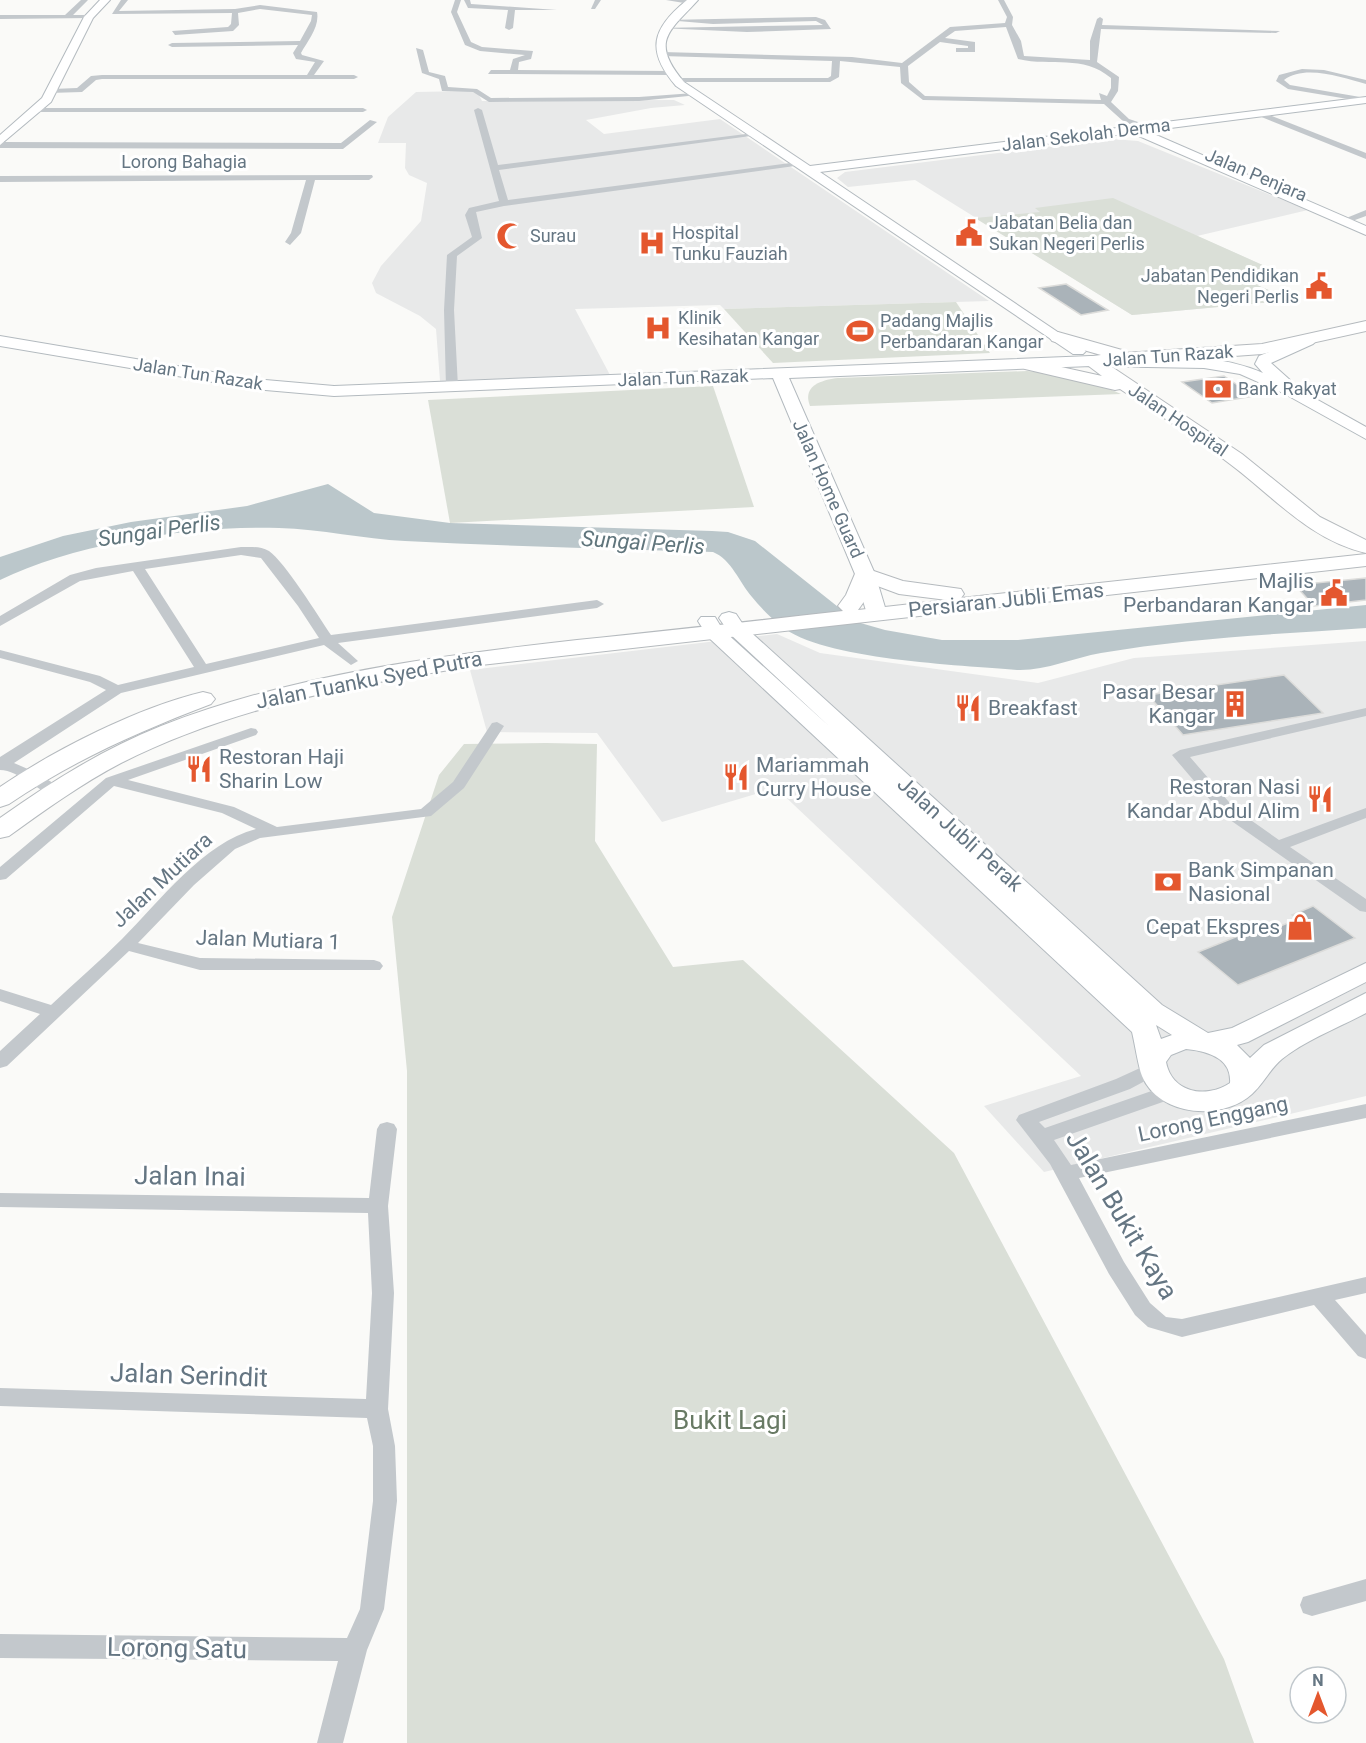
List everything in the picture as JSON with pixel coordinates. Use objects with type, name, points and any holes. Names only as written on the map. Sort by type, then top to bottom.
[{"type":"main road","name":"Jalan Tun Razak","points":[[1091,361],[1167,359],[1236,352],[1308,341],[1366,326]]},
{"type":"main road","points":[[1058,337],[1114,353],[1167,359]]},
{"type":"main road","points":[[1025,364],[1130,389],[1129,375],[1136,369],[1167,359]]},
{"type":"main road","name":"Jalan Hospital","points":[[1091,361],[1236,459],[1270,488],[1342,540],[1365,540]]},
{"type":"main road","points":[[1236,459],[1290,487],[1365,540]]},
{"type":"main road","name":"Persiaran Jubli Emas","points":[[866,610],[1266,567],[1341,550],[1345,545],[1342,540]]},
{"type":"main road","name":"Persiaran Jubli Emas","points":[[866,610],[953,594],[1366,560]]},
{"type":"main road","points":[[866,610],[857,596],[865,574],[899,587],[953,594]]},
{"type":"main road","name":"Jalan Tuanku Syed Putra","points":[[0,830],[84,772],[165,733],[237,705],[295,690],[397,670],[481,658],[722,626],[866,610]]},
{"type":"main road","name":"Jalan Tuanku Syed Putra","points":[[0,799],[32,776],[145,720],[222,692],[351,661],[722,626]]},
{"type":"street","points":[[68,16],[85,0]]},
{"type":"street","points":[[0,143],[38,110],[52,92],[89,17],[105,0]]},
{"type":"street","points":[[126,0],[114,14],[235,11],[260,7],[315,13],[315,21],[297,53],[297,56],[320,61],[309,77]]},
{"type":"street","points":[[458,0],[454,12],[468,43],[480,49],[530,53],[528,57],[516,61],[514,71]]},
{"type":"street","points":[[467,0],[468,6],[554,10]]},
{"type":"street","points":[[542,9],[546,0]]},
{"type":"street","points":[[593,8],[598,0]]},
{"type":"street","points":[[1002,0],[1010,17],[1008,26],[1017,41],[1021,57],[1041,61],[1094,61],[1115,77],[1117,89],[1106,102]]},
{"type":"street","points":[[665,1],[691,1]]},
{"type":"street","points":[[673,77],[663,54],[660,38],[666,24],[691,1]]},
{"type":"street","points":[[509,28],[512,8]]},
{"type":"street","points":[[175,33],[230,29],[235,25],[235,11]]},
{"type":"street","points":[[179,13],[170,47],[304,43]]},
{"type":"street","points":[[0,17],[89,17]]},
{"type":"street","points":[[816,19],[823,21],[828,27],[747,30],[666,24],[816,19]]},
{"type":"street","points":[[1094,61],[1094,41],[1099,23],[1276,31]]},
{"type":"street","points":[[663,54],[836,59],[904,65],[936,39],[956,28],[1008,26]]},
{"type":"street","points":[[936,39],[972,44],[972,50],[959,50]]},
{"type":"street","points":[[419,50],[426,73],[441,77],[445,89],[483,92],[487,99],[492,100],[639,99],[691,93]]},
{"type":"street","points":[[491,72],[830,80],[835,77],[836,59]]},
{"type":"street","points":[[904,65],[905,83],[923,98],[1106,102]]},
{"type":"street","points":[[1366,82],[1341,75],[1305,71],[1289,74],[1282,77],[1280,81],[1288,87],[1366,100]]},
{"type":"street","points":[[52,92],[79,90],[94,78],[102,77],[354,77]]},
{"type":"street","name":"Jalan Hospital","points":[[673,77],[691,93],[1091,361]]},
{"type":"street","points":[[1096,92],[1101,93],[1106,102],[1138,128],[1366,222]]},
{"type":"street","name":"Jalan Sekolah Derma","points":[[798,165],[837,165],[1366,100]]},
{"type":"street","points":[[38,110],[363,110]]},
{"type":"street","points":[[478,110],[504,202]]},
{"type":"street","points":[[1262,114],[1363,154]]},
{"type":"street","points":[[0,143],[343,146],[373,122]]},
{"type":"street","points":[[494,168],[754,135]]},
{"type":"street","points":[[453,387],[448,310],[452,255],[477,238],[470,215],[472,210],[504,202],[798,165],[837,165]]},
{"type":"street","points":[[822,180],[837,165]]},
{"type":"street","name":"Lorong Bahagia","points":[[0,179],[369,177]]},
{"type":"street","points":[[290,242],[296,233],[311,178]]},
{"type":"street","points":[[1354,217],[1366,231]]},
{"type":"street","points":[[1025,364],[1052,350],[1058,337]]},
{"type":"street","name":"Jalan Tun Razak","points":[[0,341],[291,388],[369,391],[1091,361]]},
{"type":"street","points":[[1291,392],[1263,364],[1265,359],[1308,341]]},
{"type":"street","points":[[1167,359],[1244,370],[1291,392],[1366,434]]},
{"type":"street","points":[[710,377],[761,383],[788,398],[795,389],[839,372]]},
{"type":"street","name":"Jalan Home Guard","points":[[779,374],[865,574]]},
{"type":"street","points":[[0,622],[75,578],[242,550],[257,551],[266,555],[304,604],[327,640],[351,661]]},
{"type":"street","points":[[137,566],[202,669]]},
{"type":"street","points":[[1,763],[116,690],[327,640],[597,604]]},
{"type":"street","name":"Jalan Jubli Perak","points":[[722,626],[1153,1011],[1204,1041]]},
{"type":"street","name":"Jalan Jubli Perak","points":[[722,626],[1145,1029],[1152,1063]]},
{"type":"street","points":[[0,654],[95,679],[116,690]]},
{"type":"street","points":[[1366,712],[1180,755],[1222,806],[1366,907]]},
{"type":"street","name":"Jalan Mutiara","points":[[0,1062],[126,945],[188,881],[229,846],[257,834],[425,813],[446,800],[465,778],[497,726]]},
{"type":"street","points":[[0,875],[111,781],[251,732]]},
{"type":"street","points":[[1,763],[32,776],[55,791]]},
{"type":"street","points":[[111,781],[228,810],[276,832]]},
{"type":"street","points":[[1277,846],[1366,813]]},
{"type":"street","name":"Jalan Mutiara 1","points":[[126,945],[200,964],[374,966]]},
{"type":"street","points":[[1366,971],[1239,1036],[1170,1043],[1159,1049],[1152,1063],[1157,1081],[1170,1092],[1198,1102],[1226,1100],[1243,1087],[1262,1062],[1274,1052],[1366,1002]]},
{"type":"street","points":[[0,995],[53,1012]]},
{"type":"street","points":[[1204,1041],[1235,1057],[1243,1067],[1245,1077],[1243,1087]]},
{"type":"street","name":"Jalan Bukit Kaya","points":[[1152,1063],[1123,1084],[1026,1120],[1043,1136],[1069,1173],[1122,1277],[1150,1318],[1158,1323],[1182,1328],[1319,1298],[1366,1285]]},
{"type":"street","points":[[1043,1136],[1170,1092]]},
{"type":"street","name":"Lorong Enggang","points":[[1069,1173],[1366,1111]]},
{"type":"street","points":[[330,1743],[354,1650],[372,1609],[385,1500],[384,1446],[376,1409],[383,1293],[378,1206],[387,1129]]},
{"type":"street","name":"Jalan Inai","points":[[0,1200],[378,1206]]},
{"type":"street","points":[[1319,1298],[1366,1350]]},
{"type":"street","name":"Jalan Serindit","points":[[1,1402],[376,1409]]},
{"type":"street","points":[[1312,1605],[1366,1590]]},
{"type":"street","name":"Lorong Satu","points":[[0,1646],[354,1650]]},
{"type":"shaded area","name":"Hospital Tunku Fauziah","points":[[468,91],[478,93],[482,101],[674,100],[685,105],[651,108],[586,120],[604,134],[720,119],[989,301],[724,309],[720,305],[575,309],[610,375],[440,381],[436,329],[420,316],[376,293],[372,283],[381,266],[421,221],[427,183],[409,175],[405,168],[406,143],[378,143],[388,117],[416,92]]},
{"type":"shaded area","points":[[1112,139],[1138,141],[1308,210],[1197,236],[1276,271],[1280,279],[1257,285],[1292,300],[1132,315],[915,180],[848,187],[837,178],[845,172]]},
{"type":"shaded area","points":[[777,634],[820,653],[1038,683],[1134,658],[1366,641],[1366,1096],[1044,1172],[984,1106],[1081,1076],[776,788],[662,822],[597,733],[487,732],[470,670]]},
{"type":"green space","points":[[1113,198],[1276,271],[1280,279],[1257,285],[1292,300],[1132,315],[975,218],[1040,212],[1035,208]]},
{"type":"green space","name":"Padang Majlis Perbandaran Kangar","points":[[956,302],[990,353],[773,363],[724,309]]},
{"type":"green space","points":[[1027,371],[1075,378],[1121,394],[810,406],[808,399],[815,385],[825,380],[838,378]]},
{"type":"green space","points":[[713,386],[754,507],[450,523],[428,400]]},
{"type":"green space","name":"Bukit Lagi","points":[[464,744],[597,744],[595,841],[673,967],[743,960],[954,1153],[1224,1659],[1254,1743],[407,1743],[407,1071],[392,917],[439,775]]},
{"type":"water","name":"Sungai Perlis","points":[[328,484],[374,513],[450,523],[728,532],[755,541],[857,622],[885,630],[942,640],[1018,640],[1366,605],[1366,628],[1233,637],[1134,648],[1090,655],[1028,670],[929,663],[859,654],[827,647],[801,637],[781,626],[770,616],[752,597],[725,560],[713,552],[405,541],[279,528],[211,530],[136,539],[63,556],[0,580],[0,557],[63,536],[131,522],[247,506]]},
{"type":"building","points":[[1066,284],[1108,310],[1081,315],[1039,288]]},
{"type":"building","name":"Bank Rakyat","points":[[1224,376],[1254,396],[1212,403],[1182,382]]},
{"type":"building","name":"Majlis Perbandaran Kangar","points":[[1366,578],[1366,600],[1314,606],[1295,585]]},
{"type":"building","name":"Pasar Besar Kangar","points":[[1284,675],[1323,713],[1183,735],[1148,695]]},
{"type":"building","points":[[1313,906],[1355,938],[1238,985],[1198,952],[1258,928],[1264,933],[1297,919],[1292,915]]},
{"type":"place","name":"Jabatan Belia dan Sukan Negeri Perlis","points":[[969,233]]},
{"type":"place","name":"Surau","points":[[510,236]]},
{"type":"place","name":"Hospital Tunku Fauziah","points":[[652,243]]},
{"type":"place","name":"Jabatan Pendidikan Negeri Perlis","points":[[1319,286]]},
{"type":"place","name":"Klinik Kesihatan Kangar","points":[[658,328]]},
{"type":"place","name":"Padang Majlis Perbandaran Kangar","points":[[860,331]]},
{"type":"place","name":"Bank Rakyat","points":[[1218,389]]},
{"type":"place","name":"Majlis Perbandaran Kangar","points":[[1334,593]]},
{"type":"place","name":"Pasar Besar Kangar","points":[[1235,704]]},
{"type":"place","name":"Breakfast","points":[[968,708]]},
{"type":"place","name":"Restoran Haji Sharin Low","points":[[199,769]]},
{"type":"place","name":"Mariammah Curry House","points":[[736,777]]},
{"type":"place","name":"Restoran Nasi Kandar Abdul Alim","points":[[1320,799]]},
{"type":"place","name":"Bank Simpanan Nasional","points":[[1168,882]]},
{"type":"place","name":"Cepat Ekspres","points":[[1300,927]]}]
